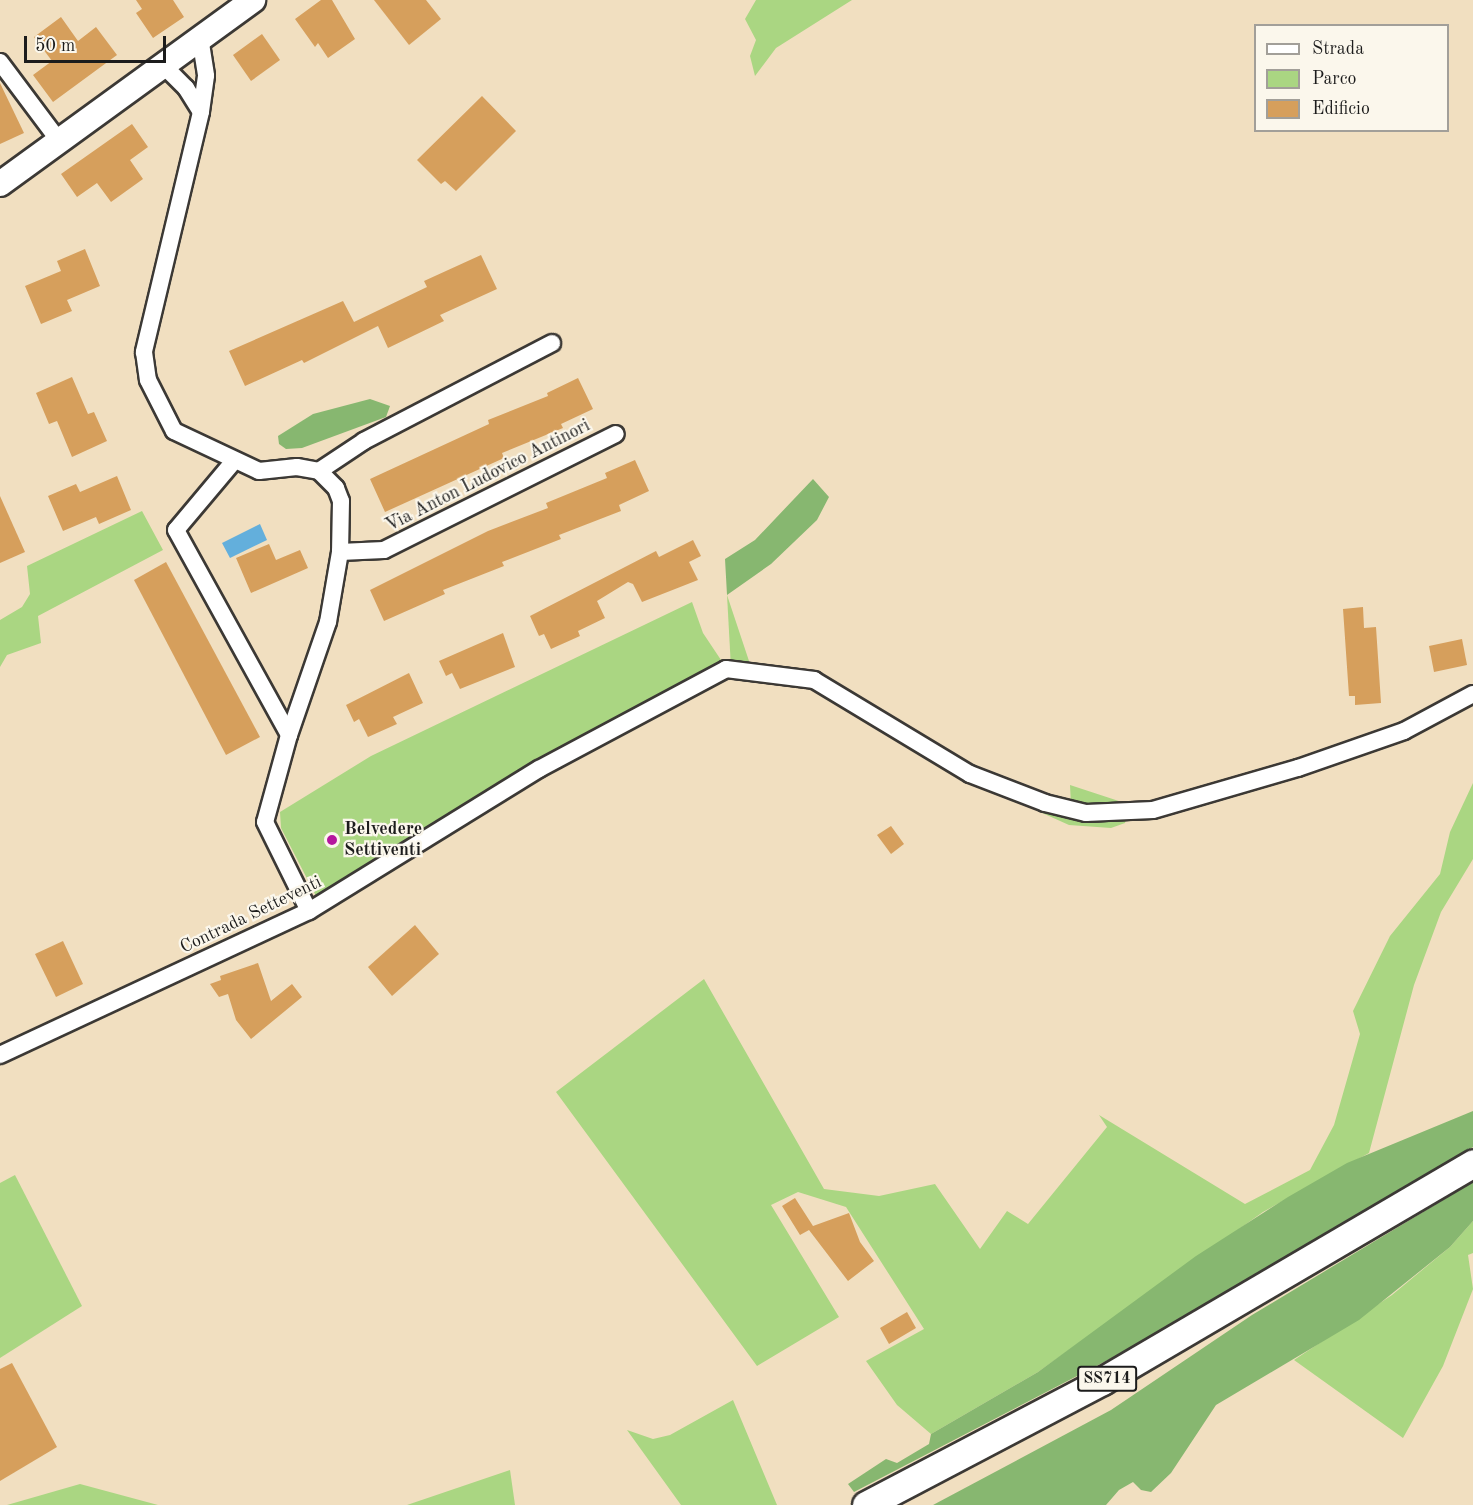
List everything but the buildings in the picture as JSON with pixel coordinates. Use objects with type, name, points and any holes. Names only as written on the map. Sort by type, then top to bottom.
[{"type":"highway","name":"SS714","points":[[866,1505],[946,1465],[1256,1294],[1473,1163]]},
{"type":"highway","points":[[886,1505],[946,1465]]},
{"type":"main road","points":[[0,184],[253,0]]},
{"type":"street","points":[[200,37],[206,76],[201,112],[144,352],[148,380],[174,431],[259,471],[297,467],[319,471],[336,488],[340,501],[340,552],[328,622],[289,735],[265,822],[268,835],[309,911]]},
{"type":"street","points":[[0,62],[59,141]]},
{"type":"street","points":[[163,65],[186,88],[201,112]]},
{"type":"street","points":[[319,471],[364,441],[552,343]]},
{"type":"street","name":"Via Anton Ludovico Antinori","points":[[340,552],[384,550],[616,434]]},
{"type":"street","points":[[234,461],[176,530],[289,735]]},
{"type":"street","name":"Contrada Setteventi","points":[[0,1055],[309,911],[539,769],[729,670],[814,680],[970,774],[1086,813],[1153,810],[1298,768],[1404,731],[1473,694]]},
{"type":"green space","points":[[756,0],[852,0],[776,48],[755,76],[750,56],[756,40],[745,19]]},
{"type":"green space","points":[[370,399],[390,406],[386,417],[302,448],[286,449],[279,444],[278,436],[313,414]]},
{"type":"green space","points":[[813,479],[829,497],[817,520],[771,564],[727,595],[725,559],[755,540]]},
{"type":"green space","points":[[142,511],[163,550],[38,616],[41,643],[7,655],[0,667],[0,620],[22,607],[30,594],[27,566]]},
{"type":"green space","points":[[727,595],[753,673],[731,668]]},
{"type":"green space","points":[[692,602],[703,633],[723,663],[537,760],[316,896],[281,828],[280,812],[371,756]]},
{"type":"green space","points":[[1226,782],[1127,816],[1125,823],[1111,828],[1069,825],[1040,812],[1027,795],[1071,805],[1070,785],[1134,806]]},
{"type":"green space","points":[[1473,783],[1473,859],[1441,912],[1414,985],[1369,1153],[1263,1212],[1038,1372],[931,1434],[897,1405],[866,1361],[924,1329],[846,1207],[798,1192],[771,1205],[839,1317],[757,1366],[556,1092],[704,979],[824,1189],[879,1196],[935,1184],[980,1249],[1007,1211],[1028,1224],[1107,1127],[1099,1115],[1245,1204],[1310,1170],[1334,1125],[1360,1034],[1353,1011],[1390,936],[1440,874],[1450,832]]},
{"type":"green space","points":[[1473,1111],[1473,1147],[1393,1197],[1131,1348],[854,1492],[848,1484],[886,1459],[897,1463],[929,1444],[931,1434],[1038,1372],[1196,1256],[1288,1197],[1347,1163]]},
{"type":"green space","points":[[15,1175],[82,1306],[0,1358],[0,1183]]},
{"type":"green space","points":[[1473,1182],[1473,1221],[1450,1247],[1359,1320],[1216,1405],[1171,1473],[1151,1492],[1141,1490],[1133,1482],[1119,1490],[1106,1505],[933,1505],[1111,1410],[1252,1315]]},
{"type":"green space","points":[[1473,1221],[1473,1253],[1468,1255],[1473,1289],[1443,1366],[1403,1438],[1294,1360],[1392,1295],[1450,1247]]},
{"type":"green space","points":[[733,1400],[777,1505],[681,1505],[627,1430],[653,1439],[670,1435]]},
{"type":"green space","points":[[510,1470],[515,1505],[407,1505]]},
{"type":"green space","points":[[80,1484],[158,1505],[7,1505]]},
{"type":"water","points":[[260,524],[267,540],[230,558],[222,543]]},
{"type":"place","name":"Belvedere Settiventi","points":[[332,840]]}]
